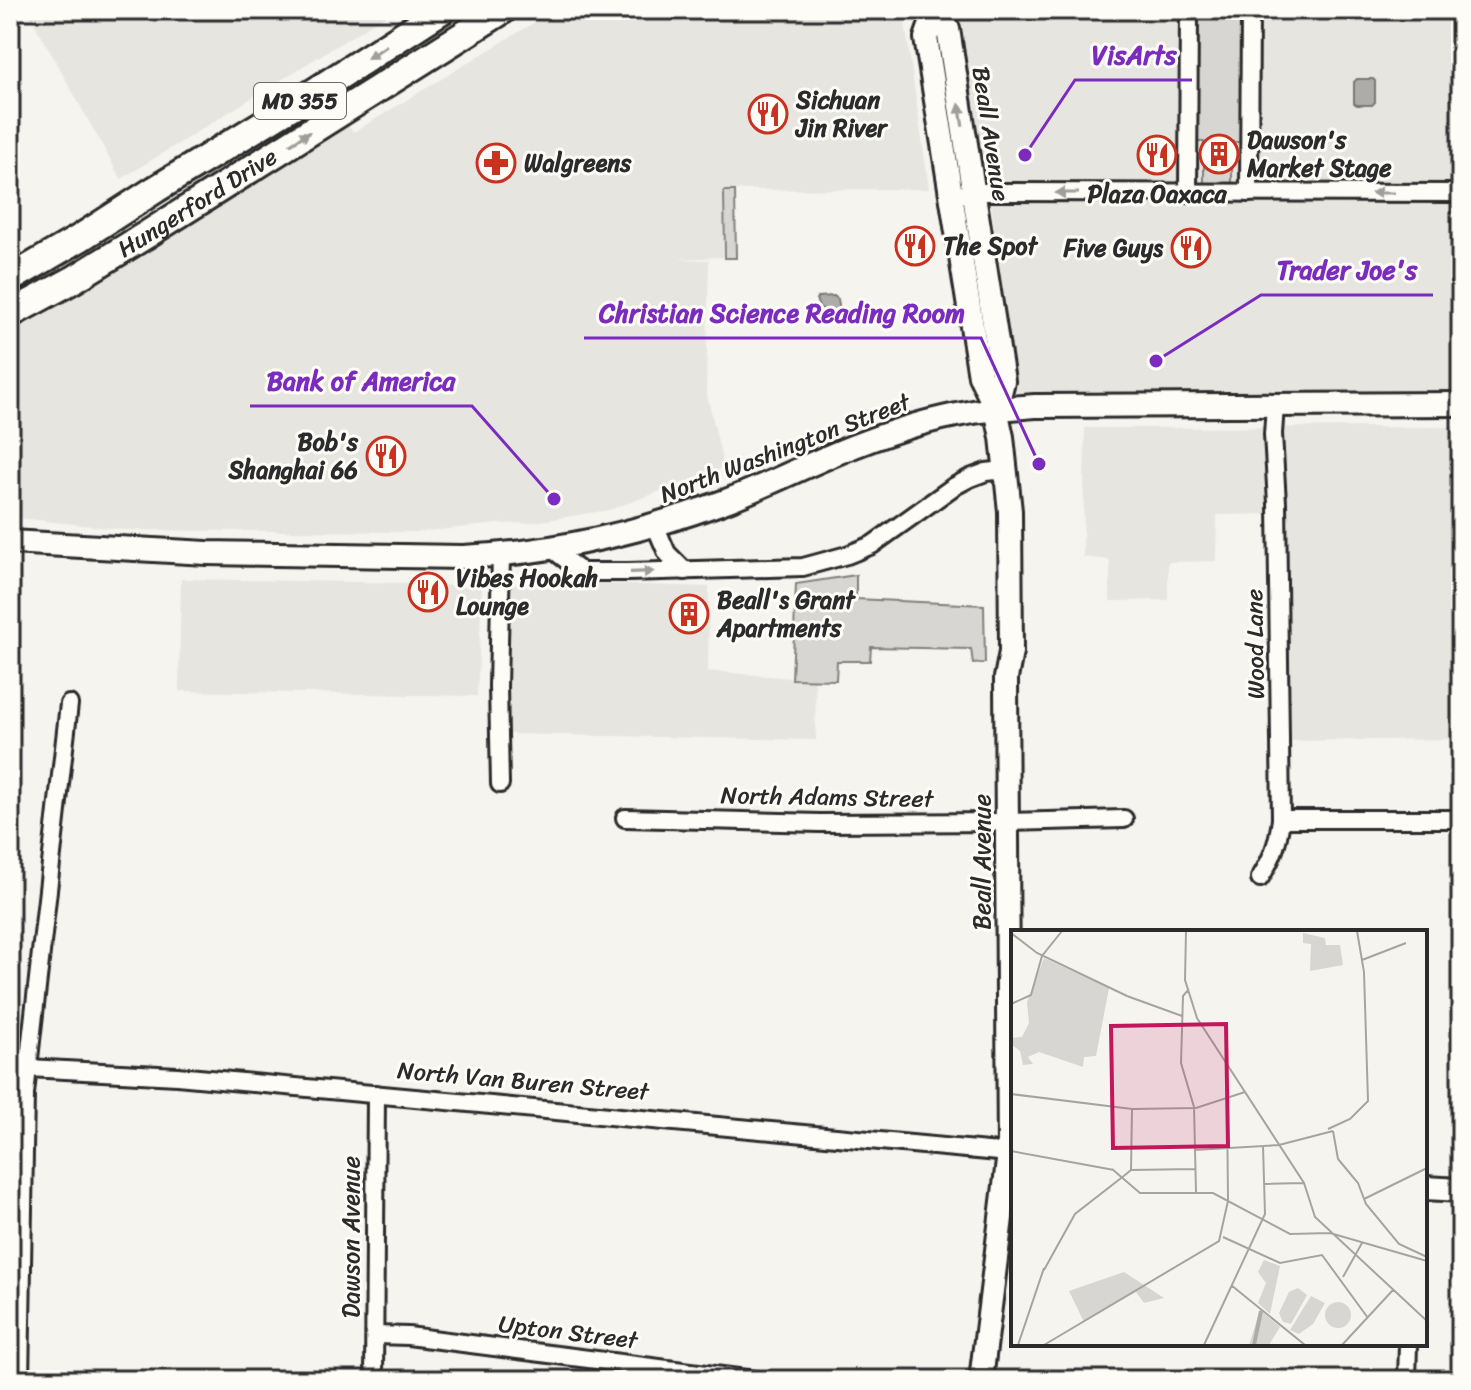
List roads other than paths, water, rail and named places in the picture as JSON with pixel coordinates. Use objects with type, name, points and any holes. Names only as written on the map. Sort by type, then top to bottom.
[{"type":"main road","name":"Hungerford Drive","points":[[10,279],[442,10]]},
{"type":"main road","name":"Hungerford Drive","points":[[21,308],[73,280],[503,10]]},
{"type":"main road","points":[[114,254],[115,227],[151,201],[156,189]]},
{"type":"main road","points":[[21,308],[50,271],[78,253],[80,238]]},
{"type":"street","points":[[933,13],[957,10]]},
{"type":"street","points":[[1188,193],[1189,10]]},
{"type":"street","points":[[1249,193],[1250,10]]},
{"type":"street","name":"Beall Avenue","points":[[933,13],[926,38],[1003,381],[996,409],[1005,473],[996,493],[996,651],[1006,678],[1011,1153],[981,1380]]},
{"type":"street","points":[[962,194],[1461,193]]},
{"type":"street","name":"North Washington Street","points":[[10,542],[207,553],[501,556],[552,549],[655,525],[724,501],[884,435],[946,418],[996,409],[1035,406],[1461,404]]},
{"type":"street","name":"Wood Lane","points":[[1260,878],[1278,842],[1281,819],[1277,503],[1273,434],[1275,406]]},
{"type":"street","points":[[552,549],[582,572],[803,567],[872,545],[943,493],[970,478],[986,472],[1005,473]]},
{"type":"street","name":"North Washington Street","points":[[655,525],[667,553],[685,571]]},
{"type":"street","points":[[500,784],[498,686],[501,556]]},
{"type":"street","points":[[20,1380],[25,1094],[69,704]]},
{"type":"street","name":"North Adams Street","points":[[625,818],[820,823],[1124,819]]},
{"type":"street","points":[[1281,819],[1461,819]]},
{"type":"street","name":"North Van Buren Street","points":[[28,1068],[145,1073],[1011,1153]]},
{"type":"street","name":"Dawson Avenue","points":[[374,1380],[376,1094]]},
{"type":"street","points":[[1427,1188],[1461,1190]]},
{"type":"street","name":"Upton Street","points":[[375,1335],[408,1336],[754,1380]]},
{"type":"street","points":[[1407,1380],[1408,1346]]},
{"type":"place","name":"Sichuan Jin River","points":[[768,114]]},
{"type":"place","name":"Dawson's Market Stage","points":[[1219,154]]},
{"type":"place","name":"VisArts","points":[[1025,155]]},
{"type":"place","name":"Plaza Oaxaca","points":[[1157,155]]},
{"type":"place","name":"Walgreens","points":[[496,163]]},
{"type":"place","name":"The Spot","points":[[915,246]]},
{"type":"place","name":"Five Guys","points":[[1191,248]]},
{"type":"place","name":"Trader Joe's","points":[[1156,361]]},
{"type":"place","name":"Bob's Shanghai 66","points":[[386,456]]},
{"type":"place","name":"Christian Science Reading Room","points":[[1039,464]]},
{"type":"place","name":"Bank of America","points":[[554,499]]},
{"type":"place","name":"Vibes Hookah Lounge","points":[[428,592]]},
{"type":"place","name":"Beall's Grant Apartments","points":[[689,614]]}]
